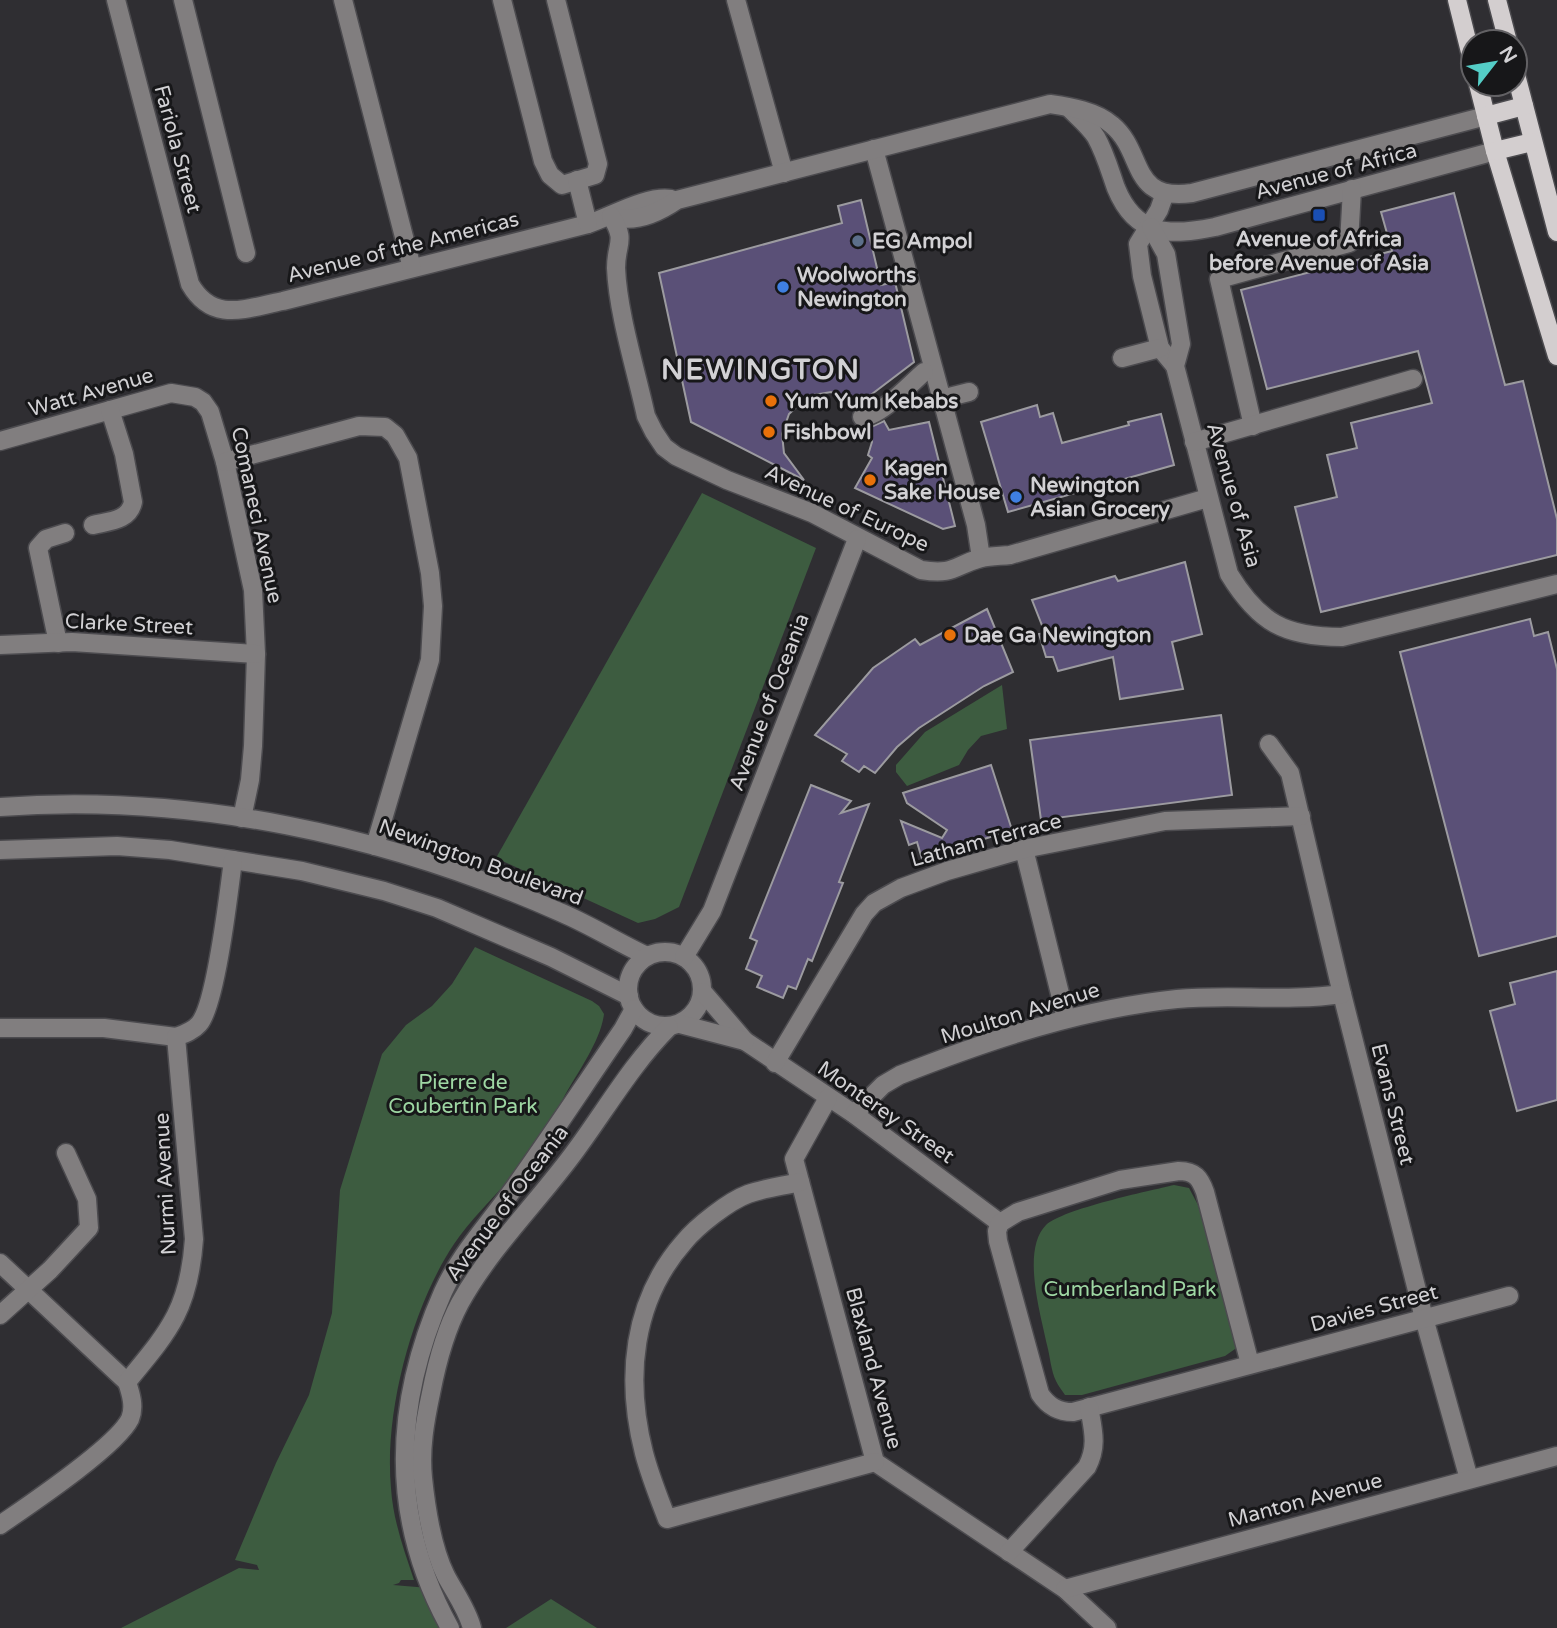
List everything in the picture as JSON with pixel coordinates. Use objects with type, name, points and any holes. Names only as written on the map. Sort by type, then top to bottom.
[{"type":"main road","points":[[1457,0],[1464,28]]},
{"type":"main road","points":[[1497,0],[1504,28]]},
{"type":"main road","points":[[1482,98],[1557,356]]},
{"type":"main road","points":[[1522,98],[1557,232]]},
{"type":"main road","name":"Avenue of Africa","points":[[1486,116],[1524,106]]},
{"type":"main road","name":"Avenue of Africa","points":[[1495,151],[1532,142]]},
{"type":"street","name":"Fariola Street","points":[[116,0],[185,268],[190,284],[206,304]]},
{"type":"street","points":[[183,0],[246,253]]},
{"type":"street","points":[[343,0],[412,268]]},
{"type":"street","points":[[502,0],[543,161],[550,174],[562,185],[595,175],[598,164],[556,0]]},
{"type":"street","points":[[736,0],[784,173]]},
{"type":"street","name":"Avenue of the Americas","points":[[611,216],[625,221],[660,211],[677,200],[1050,104],[1067,106],[1102,118],[1114,126],[1123,136],[1144,178],[1165,193]]},
{"type":"street","points":[[1067,106],[1088,126],[1096,138],[1127,209],[1140,224],[1151,227]]},
{"type":"street","name":"Avenue of Africa","points":[[1165,193],[1192,193],[1486,116]]},
{"type":"street","points":[[874,149],[976,525],[981,558]]},
{"type":"street","name":"Avenue of Africa","points":[[1151,227],[1172,233],[1193,232],[1495,151]]},
{"type":"street","points":[[577,180],[588,223]]},
{"type":"street","points":[[1253,426],[1219,279],[1349,243],[1352,189]]},
{"type":"street","name":"Avenue of Asia","points":[[1165,193],[1151,227],[1138,244],[1142,276],[1160,348],[1175,366],[1229,574],[1244,598],[1283,629],[1312,637],[1342,638],[1557,584]]},
{"type":"street","name":"Avenue of the Americas","points":[[206,304],[233,311],[283,301],[588,223],[611,216],[629,206],[664,198],[677,200]]},
{"type":"street","name":"Avenue of Europe","points":[[611,216],[620,230],[621,242],[616,261],[617,285],[646,416],[664,447],[676,456],[727,480],[811,513],[921,570],[942,573],[957,570],[981,558],[1010,555],[1208,498]]},
{"type":"street","points":[[621,242],[643,216]]},
{"type":"street","name":"Avenue of Asia","points":[[1151,227],[1166,254],[1181,344],[1175,366]]},
{"type":"street","points":[[1122,358],[1160,348]]},
{"type":"street","points":[[862,417],[879,411],[924,372]]},
{"type":"street","points":[[1194,442],[1413,379]]},
{"type":"street","points":[[941,399],[969,392]]},
{"type":"street","name":"Watt Avenue","points":[[0,441],[171,393],[195,397]]},
{"type":"street","name":"Comaneci Avenue","points":[[195,397],[203,402],[210,412],[225,462],[253,590],[256,654],[250,780],[242,818]]},
{"type":"street","points":[[93,525],[125,516],[132,510],[133,502],[124,454],[110,410]]},
{"type":"street","points":[[225,462],[359,426],[385,427],[396,435],[408,457],[430,573],[433,636],[430,660],[375,846]]},
{"type":"street","points":[[58,643],[38,548],[46,539],[65,533]]},
{"type":"street","name":"Avenue of Oceania","points":[[684,957],[712,911],[857,538]]},
{"type":"street","name":"Clarke Street","points":[[0,645],[58,643],[256,654]]},
{"type":"street","name":"Evans Street","points":[[1269,744],[1290,773],[1342,994],[1424,1318],[1469,1479]]},
{"type":"street","name":"Newington Boulevard","points":[[0,807],[128,805],[242,818],[375,846],[437,865],[562,913],[647,956]]},
{"type":"street","name":"Latham Terrace","points":[[775,1063],[864,914],[874,903],[893,891],[1024,849],[1165,821],[1301,816]]},
{"type":"street","points":[[0,850],[117,846],[170,850],[302,871],[384,891],[437,908],[551,957],[631,1003],[649,1023],[674,1025],[696,1011],[703,992],[700,976],[691,962],[684,957],[666,952],[647,956],[638,964],[628,984],[631,1003]]},
{"type":"street","points":[[1024,849],[1066,1018]]},
{"type":"street","points":[[0,1028],[104,1028],[176,1037],[192,1031],[205,1016],[221,942],[233,860]]},
{"type":"street","name":"Monterey Street","points":[[703,992],[745,1041],[854,1114],[1000,1223]]},
{"type":"street","name":"Moulton Avenue","points":[[854,1114],[883,1085],[900,1075],[1066,1018],[1109,1008],[1179,999],[1312,999],[1342,994]]},
{"type":"street","name":"Avenue of Oceania","points":[[450,1628],[429,1588],[421,1564],[411,1523],[404,1475],[405,1435],[411,1392],[425,1340],[444,1290],[470,1245],[508,1196],[623,1029],[631,1003]]},
{"type":"street","name":"Avenue of Oceania","points":[[472,1628],[442,1564],[423,1478],[425,1421],[439,1356],[457,1310],[478,1276],[575,1152],[646,1050],[674,1025]]},
{"type":"street","name":"Monterey Street","points":[[674,1025],[745,1041]]},
{"type":"street","name":"Nurmi Avenue","points":[[127,1382],[167,1333],[182,1305],[193,1259],[194,1239],[176,1037]]},
{"type":"street","name":"Blaxland Avenue","points":[[828,1098],[794,1159],[875,1462],[1065,1589],[1107,1628]]},
{"type":"street","points":[[0,1315],[50,1270],[89,1228],[87,1199],[66,1153]]},
{"type":"street","points":[[1000,1223],[1017,1212],[1120,1180],[1178,1171],[1188,1171],[1196,1175],[1205,1192],[1250,1364]]},
{"type":"street","points":[[800,1182],[747,1194],[704,1222],[672,1255],[655,1284],[642,1315],[634,1357],[635,1398],[645,1455],[667,1519],[875,1462]]},
{"type":"street","name":"Davies Street","points":[[1000,1223],[998,1241],[1040,1394],[1045,1402],[1063,1412],[1509,1296]]},
{"type":"street","points":[[0,1263],[127,1382],[132,1397],[132,1411],[121,1432],[0,1525]]},
{"type":"street","points":[[1009,1552],[1091,1460],[1095,1439],[1089,1407]]},
{"type":"street","name":"Manton Avenue","points":[[1065,1589],[1557,1456]]},
{"type":"green space","points":[[702,493],[816,548],[679,907],[655,919],[638,923],[496,858]]},
{"type":"green space","points":[[1002,685],[1007,729],[981,736],[959,765],[907,786],[896,772],[896,765],[925,732]]},
{"type":"green space","name":"Pierre de Coubertin Park","points":[[475,947],[592,1001],[604,1014],[594,1045],[539,1141],[520,1167],[461,1234],[439,1269],[425,1298],[404,1361],[392,1427],[391,1488],[397,1523],[414,1580],[401,1580],[393,1585],[429,1588],[450,1628],[121,1628],[239,1568],[259,1570],[257,1565],[235,1560],[276,1463],[309,1395],[332,1313],[340,1190],[382,1054],[406,1025],[432,1006],[452,984]]},
{"type":"green space","name":"Cumberland Park","points":[[1174,1185],[1189,1188],[1198,1205],[1237,1341],[1235,1349],[1225,1356],[1082,1395],[1065,1395],[1053,1373],[1037,1300],[1034,1266],[1039,1236],[1046,1225],[1070,1213]]},
{"type":"green space","points":[[551,1599],[597,1628],[506,1628]]},
{"type":"building","points":[[1454,193],[1505,385],[1523,381],[1557,519],[1557,555],[1321,612],[1295,507],[1337,497],[1327,455],[1357,448],[1351,423],[1432,403],[1418,351],[1267,389],[1241,290],[1392,251],[1381,212]]},
{"type":"building","points":[[861,200],[881,285],[895,282],[914,362],[872,394],[875,400],[866,405],[859,406],[855,401],[831,392],[808,396],[789,414],[782,434],[784,453],[804,480],[691,422],[659,273],[842,223],[838,206]]},
{"type":"building","points":[[1037,405],[1040,417],[1053,413],[1062,443],[1161,414],[1174,465],[1008,512],[981,422]]},
{"type":"building","points":[[884,421],[889,430],[929,422],[955,526],[943,529],[855,488],[872,458],[868,455],[872,442],[871,427]]},
{"type":"building","points":[[1185,562],[1202,634],[1172,642],[1183,689],[1120,699],[1113,657],[1058,671],[1053,657],[1046,657],[1039,634],[1045,633],[1032,600],[1115,576],[1118,581]]},
{"type":"building","points":[[987,609],[1013,672],[984,686],[919,728],[897,747],[875,773],[864,766],[859,772],[842,761],[847,754],[815,735],[873,668],[915,639],[920,645]]},
{"type":"building","points":[[1530,619],[1534,636],[1548,632],[1557,669],[1557,936],[1479,956],[1400,652]]},
{"type":"building","points":[[1221,715],[1232,795],[1041,820],[1030,740]]},
{"type":"building","points":[[991,765],[1012,830],[922,859],[917,842],[909,845],[901,821],[942,838],[947,830],[907,803],[903,793]]},
{"type":"building","points":[[811,785],[851,801],[841,813],[869,804],[839,882],[843,883],[812,961],[808,959],[796,989],[788,986],[783,998],[757,987],[762,976],[746,969],[757,941],[750,938]]},
{"type":"building","points":[[1557,971],[1557,1100],[1517,1111],[1490,1011],[1515,1004],[1510,983]]},
{"type":"place","name":"Avenue of Africa before Avenue of Asia","points":[[1319,215]]},
{"type":"place","name":"EG Ampol","points":[[858,241]]},
{"type":"place","name":"Woolworths Newington","points":[[783,287]]},
{"type":"place","name":"Yum Yum Kebabs","points":[[771,401]]},
{"type":"place","name":"Fishbowl","points":[[769,432]]},
{"type":"place","name":"Kagen Sake House","points":[[870,480]]},
{"type":"place","name":"Newington Asian Grocery","points":[[1016,497]]},
{"type":"place","name":"Dae Ga Newington","points":[[950,635]]},
{"type":"district","name":"NEWINGTON","points":[[761,369]]}]
